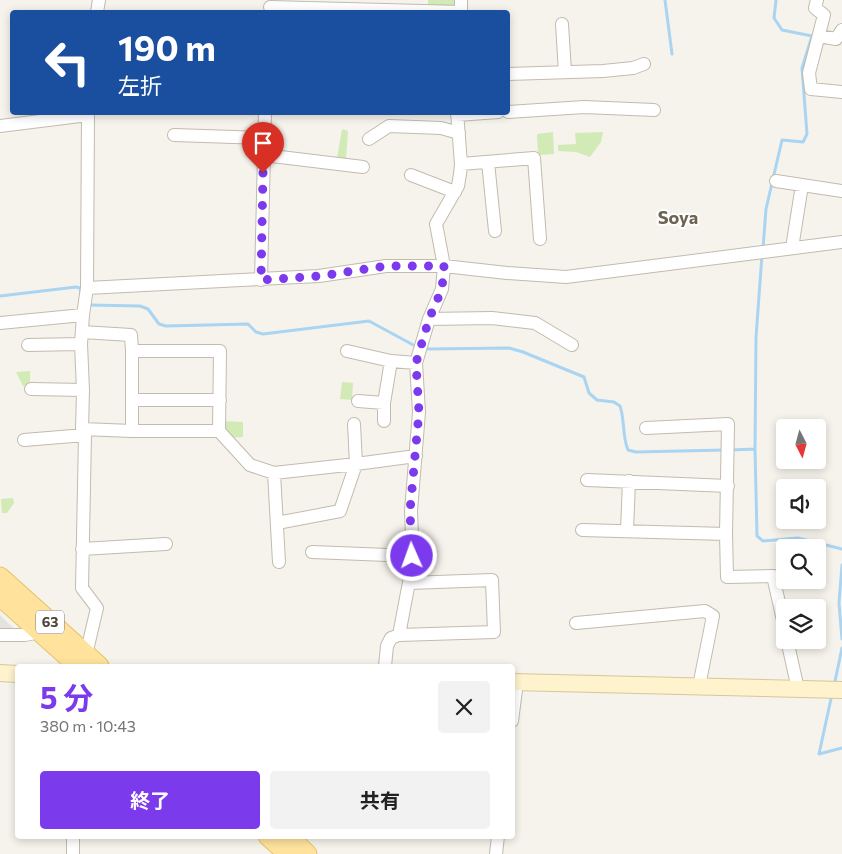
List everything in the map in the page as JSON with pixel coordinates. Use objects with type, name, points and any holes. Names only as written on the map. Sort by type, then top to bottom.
[{"type":"main road","name":"63","points":[[0,577],[87,663]]},
{"type":"main road","name":"63","points":[[0,596],[40,632],[87,663]]},
{"type":"main road","points":[[271,839],[288,854]]},
{"type":"main road","points":[[291,839],[308,854]]},
{"type":"street","points":[[817,0],[815,8],[824,15],[809,73],[811,90],[842,92]]},
{"type":"street","points":[[270,6],[461,8]]},
{"type":"street","points":[[562,24],[565,72]]},
{"type":"street","points":[[819,36],[836,38],[842,30]]},
{"type":"street","points":[[510,74],[633,68],[644,64]]},
{"type":"street","points":[[510,112],[584,107],[654,110]]},
{"type":"street","points":[[0,126],[81,115]]},
{"type":"street","points":[[87,663],[96,608],[82,588],[83,390],[81,338],[85,302],[88,115]]},
{"type":"street","points":[[261,280],[266,115]]},
{"type":"street","points":[[399,635],[412,556],[410,511],[419,412],[419,354],[429,319],[442,289],[444,266],[436,224],[458,186],[461,164],[457,115]]},
{"type":"street","points":[[369,139],[389,126],[441,128],[459,133]]},
{"type":"street","points":[[174,135],[264,138]]},
{"type":"street","points":[[264,155],[363,167]]},
{"type":"street","points":[[461,164],[534,158],[540,240]]},
{"type":"street","points":[[488,162],[495,231]]},
{"type":"street","points":[[411,175],[455,192]]},
{"type":"street","points":[[776,181],[842,191]]},
{"type":"street","points":[[792,248],[802,185]]},
{"type":"street","points":[[0,323],[85,302],[261,280],[320,276],[386,266],[444,266],[566,277],[842,242]]},
{"type":"street","points":[[429,319],[492,318],[535,323],[572,345]]},
{"type":"street","points":[[28,345],[81,338],[130,336],[132,351],[132,431]]},
{"type":"street","points":[[132,351],[220,351],[219,431],[250,464],[274,473],[416,456]]},
{"type":"street","points":[[347,351],[392,361],[419,354]]},
{"type":"street","points":[[384,420],[384,402],[392,361]]},
{"type":"street","points":[[31,389],[83,390]]},
{"type":"street","points":[[132,400],[220,400]]},
{"type":"street","points":[[358,401],[384,402]]},
{"type":"street","points":[[277,523],[340,511],[356,464],[354,424]]},
{"type":"street","points":[[646,428],[728,424],[727,577],[773,576],[778,599]]},
{"type":"street","points":[[24,440],[83,432],[219,431]]},
{"type":"street","points":[[274,473],[279,562]]},
{"type":"street","points":[[587,480],[728,486]]},
{"type":"street","points":[[627,531],[628,481]]},
{"type":"street","points":[[582,530],[726,534]]},
{"type":"street","points":[[82,549],[166,544]]},
{"type":"street","points":[[312,552],[412,556]]},
{"type":"street","points":[[385,664],[387,646],[391,638],[399,635],[494,632],[492,580],[409,583]]},
{"type":"street","points":[[576,623],[706,610],[713,616],[699,686]]},
{"type":"street","points":[[0,635],[25,635],[40,632]]},
{"type":"street","points":[[789,649],[798,689]]},
{"type":"street","points":[[0,673],[15,674]]},
{"type":"street","points":[[515,682],[842,690]]},
{"type":"street","points":[[73,839],[73,854]]},
{"type":"street","points":[[496,854],[498,839]]},
{"type":"green space","points":[[428,0],[455,0],[456,7],[428,8]]},
{"type":"green space","points":[[342,129],[348,131],[346,160],[337,158]]},
{"type":"green space","points":[[553,132],[554,154],[538,155],[537,134]]},
{"type":"green space","points":[[603,132],[601,142],[590,157],[576,152],[558,151],[558,145],[576,144],[575,133]]},
{"type":"green space","points":[[30,371],[30,386],[23,386],[16,372]]},
{"type":"green space","points":[[342,382],[353,383],[352,400],[340,399]]},
{"type":"green space","points":[[223,421],[243,422],[243,437],[230,438],[224,432]]},
{"type":"green space","points":[[13,498],[14,503],[7,513],[2,513],[1,499]]},
{"type":"shaded area","points":[[0,615],[9,624],[17,631],[0,632]]},
{"type":"waterway","points":[[665,0],[672,54]]},
{"type":"waterway","points":[[763,248],[766,209],[782,140],[803,142],[807,134],[802,68],[812,36],[782,30],[774,18],[776,0]]},
{"type":"waterway","points":[[755,449],[756,337],[762,255]]},
{"type":"waterway","points":[[0,296],[76,287],[80,288],[81,295]]},
{"type":"waterway","points":[[89,305],[140,306],[148,309],[159,324],[166,326],[248,324],[256,332],[263,334],[369,321],[417,347]]},
{"type":"waterway","points":[[423,348],[509,348],[584,377],[589,393],[597,400],[614,402],[620,406],[628,450],[636,452],[725,450]]},
{"type":"waterway","points":[[731,450],[755,449],[757,536],[763,541],[798,538],[842,549]]},
{"type":"waterway","points":[[842,565],[839,603],[842,639]]},
{"type":"waterway","points":[[834,686],[842,648]]},
{"type":"waterway","points":[[832,694],[819,754],[842,748]]},
{"type":"district","name":"Soya","points":[[678,218]]},
{"type":"route","points":[[263,173],[261,280],[320,276],[386,266],[444,266],[442,289],[429,319],[416,363],[419,412],[410,511],[412,556]]}]
